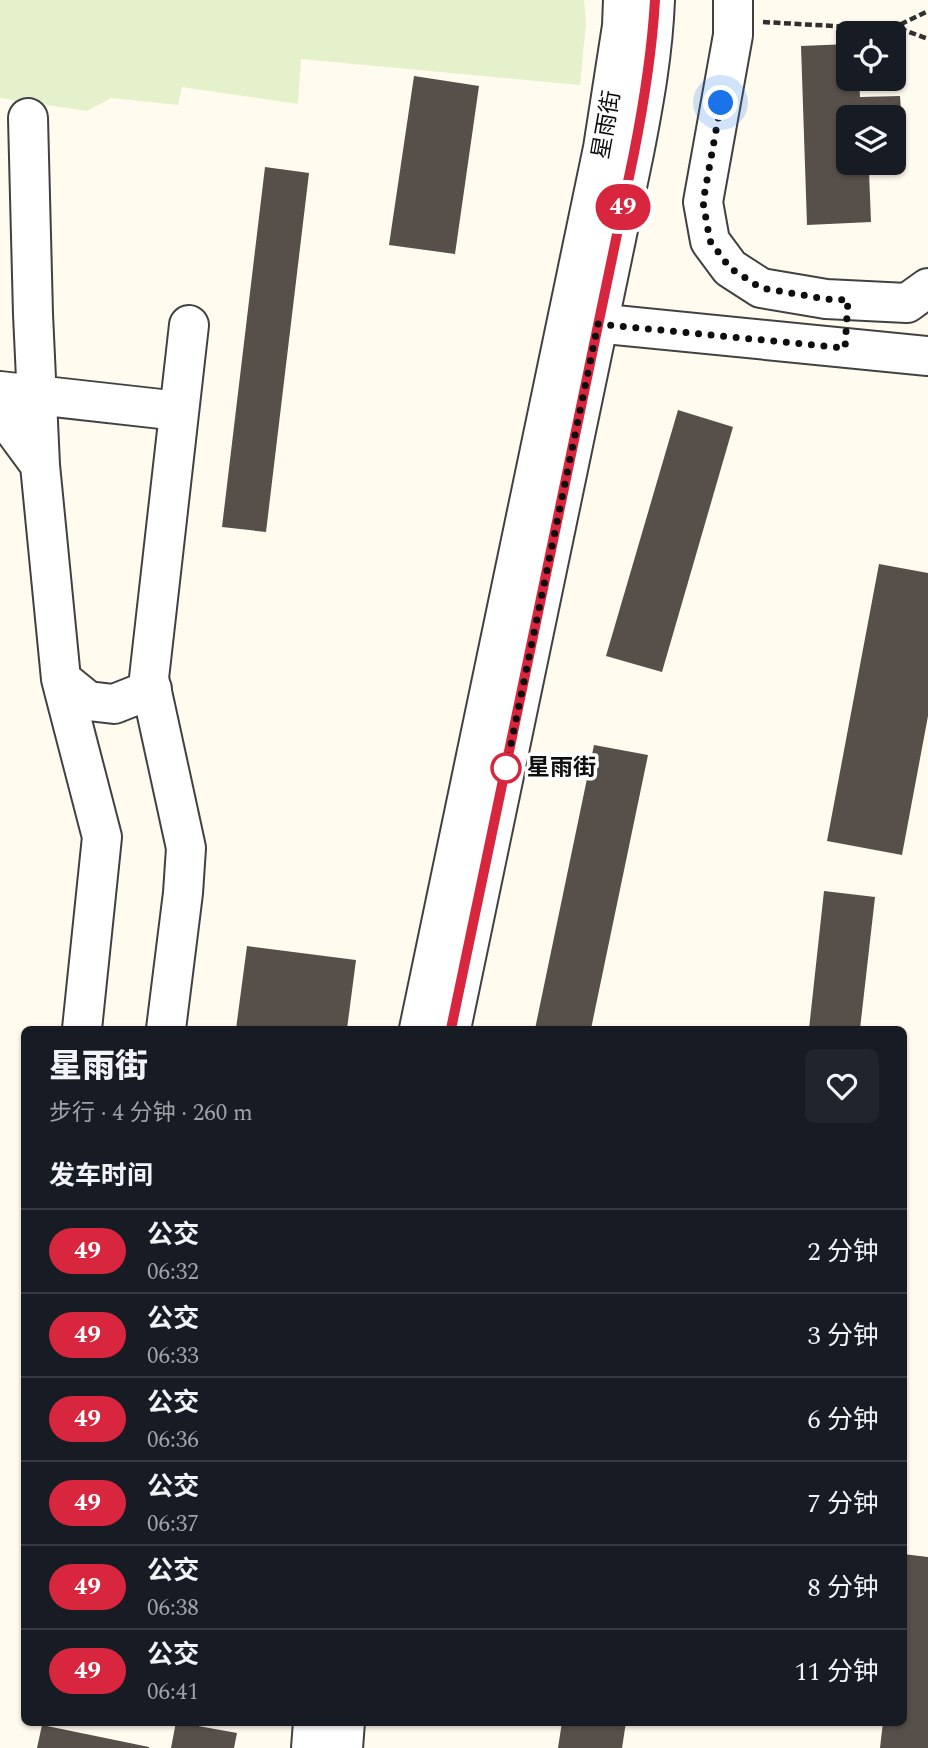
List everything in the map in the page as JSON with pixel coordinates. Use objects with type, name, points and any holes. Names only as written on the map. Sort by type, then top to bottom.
[{"type":"street","name":"星雨街","points":[[452,1026],[583,322],[603,148],[622,26],[623,0]]},
{"type":"street","name":"星雨街","points":[[420,1026],[583,322],[646,91],[655,0]]},
{"type":"street","points":[[733,10],[733,36],[703,202],[710,241],[730,268],[761,288],[826,299],[907,303],[928,288]]},
{"type":"street","points":[[27,118],[33,314],[18,392],[40,465],[61,679],[102,836],[82,1026]]},
{"type":"street","points":[[852,348],[854,300]]},
{"type":"street","points":[[0,368],[23,350],[33,314]]},
{"type":"street","points":[[583,322],[928,356]]},
{"type":"street","points":[[166,1026],[186,848],[149,678],[189,325]]},
{"type":"street","points":[[18,392],[179,411]]},
{"type":"street","points":[[0,419],[12,427],[40,465]]},
{"type":"street","points":[[61,679],[88,701],[114,704],[152,689]]},
{"type":"street","points":[[311,1748],[313,1726]]},
{"type":"street","points":[[342,1748],[345,1726]]},
{"type":"path","points":[[733,10],[836,27]]},
{"type":"path","points":[[906,22],[928,12]]},
{"type":"path","points":[[906,31],[928,39]]},
{"type":"green space","points":[[0,0],[584,0],[586,23],[580,85],[301,59],[298,104],[182,87],[178,105],[111,98],[87,111],[0,98]]},
{"type":"building","points":[[836,45],[836,91],[860,91],[860,97],[900,96],[901,105],[836,105],[836,175],[869,175],[871,222],[807,225],[801,46]]},
{"type":"building","points":[[414,76],[479,86],[455,254],[389,245]]},
{"type":"building","points":[[265,167],[309,173],[266,532],[222,527]]},
{"type":"building","points":[[678,410],[733,427],[662,672],[606,656]]},
{"type":"building","points":[[879,564],[928,573],[928,716],[902,855],[827,841]]},
{"type":"building","points":[[594,745],[648,755],[592,1026],[536,1026]]},
{"type":"building","points":[[824,891],[875,897],[860,1026],[809,1026]]},
{"type":"building","points":[[247,946],[356,960],[347,1026],[236,1026]]},
{"type":"building","points":[[907,1554],[928,1557],[928,1748],[880,1748],[883,1726],[907,1726]]},
{"type":"building","points":[[42,1726],[149,1747],[149,1748],[37,1748]]},
{"type":"building","points":[[175,1726],[198,1726],[237,1733],[234,1748],[171,1748]]},
{"type":"building","points":[[561,1726],[625,1726],[622,1748],[558,1748]]},
{"type":"bus line","name":"49","points":[[452,1026],[634,153],[646,91],[655,0]]},
{"type":"place","name":"星雨街","points":[[506,768]]},
{"type":"route","points":[[506,768],[598,324],[845,348],[848,300],[761,288],[730,268],[710,241],[703,202],[721,103]]}]
